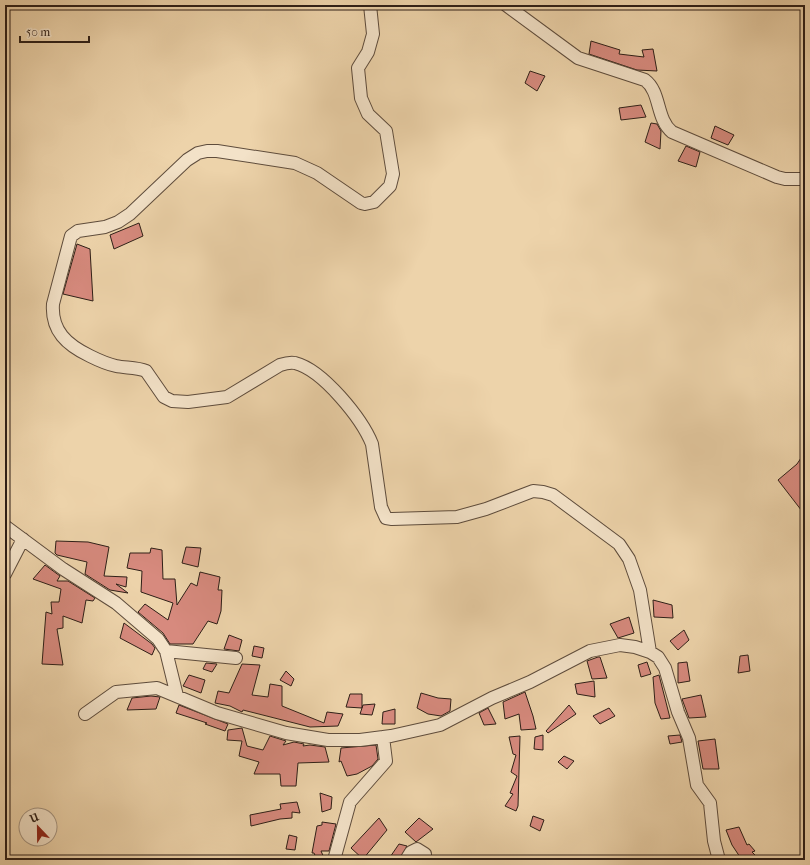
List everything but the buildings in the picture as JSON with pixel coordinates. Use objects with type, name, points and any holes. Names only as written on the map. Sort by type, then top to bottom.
[{"type":"street","points":[[370,5],[373,34],[368,52],[358,68],[361,98],[368,114],[386,131],[393,174],[390,186],[379,198],[370,203],[361,203],[317,173],[295,164],[217,151],[198,153],[187,160],[130,214],[118,222],[104,227],[78,231],[71,236],[53,304],[52,313],[58,333],[76,349],[102,362],[114,366],[146,371],[164,396],[172,401],[188,402],[225,398],[280,365],[288,362],[304,366],[324,380],[352,411],[369,437],[372,444],[382,507],[386,518],[457,517],[479,511],[533,491],[553,495],[619,544],[629,559],[640,590],[650,652]]},
{"type":"street","points":[[506,5],[578,58],[645,80],[652,86],[665,124],[672,132],[777,177],[785,179],[805,179]]},
{"type":"street","points":[[5,526],[116,604],[158,640],[166,651],[177,696]]},
{"type":"street","points":[[5,574],[23,539]]},
{"type":"street","points":[[85,714],[111,694],[122,691],[157,688],[217,713],[286,733],[328,740],[360,740],[383,737],[440,725],[492,698],[530,682],[590,652],[620,645],[635,647],[650,652],[658,657],[665,668],[678,712],[689,738],[697,785],[710,803],[715,846],[719,860]]},
{"type":"street","points":[[166,651],[236,658]]},
{"type":"street","points":[[334,860],[350,802],[386,761],[383,737]]},
{"type":"street","points":[[406,860],[411,852],[417,849],[425,854],[425,860]]}]
